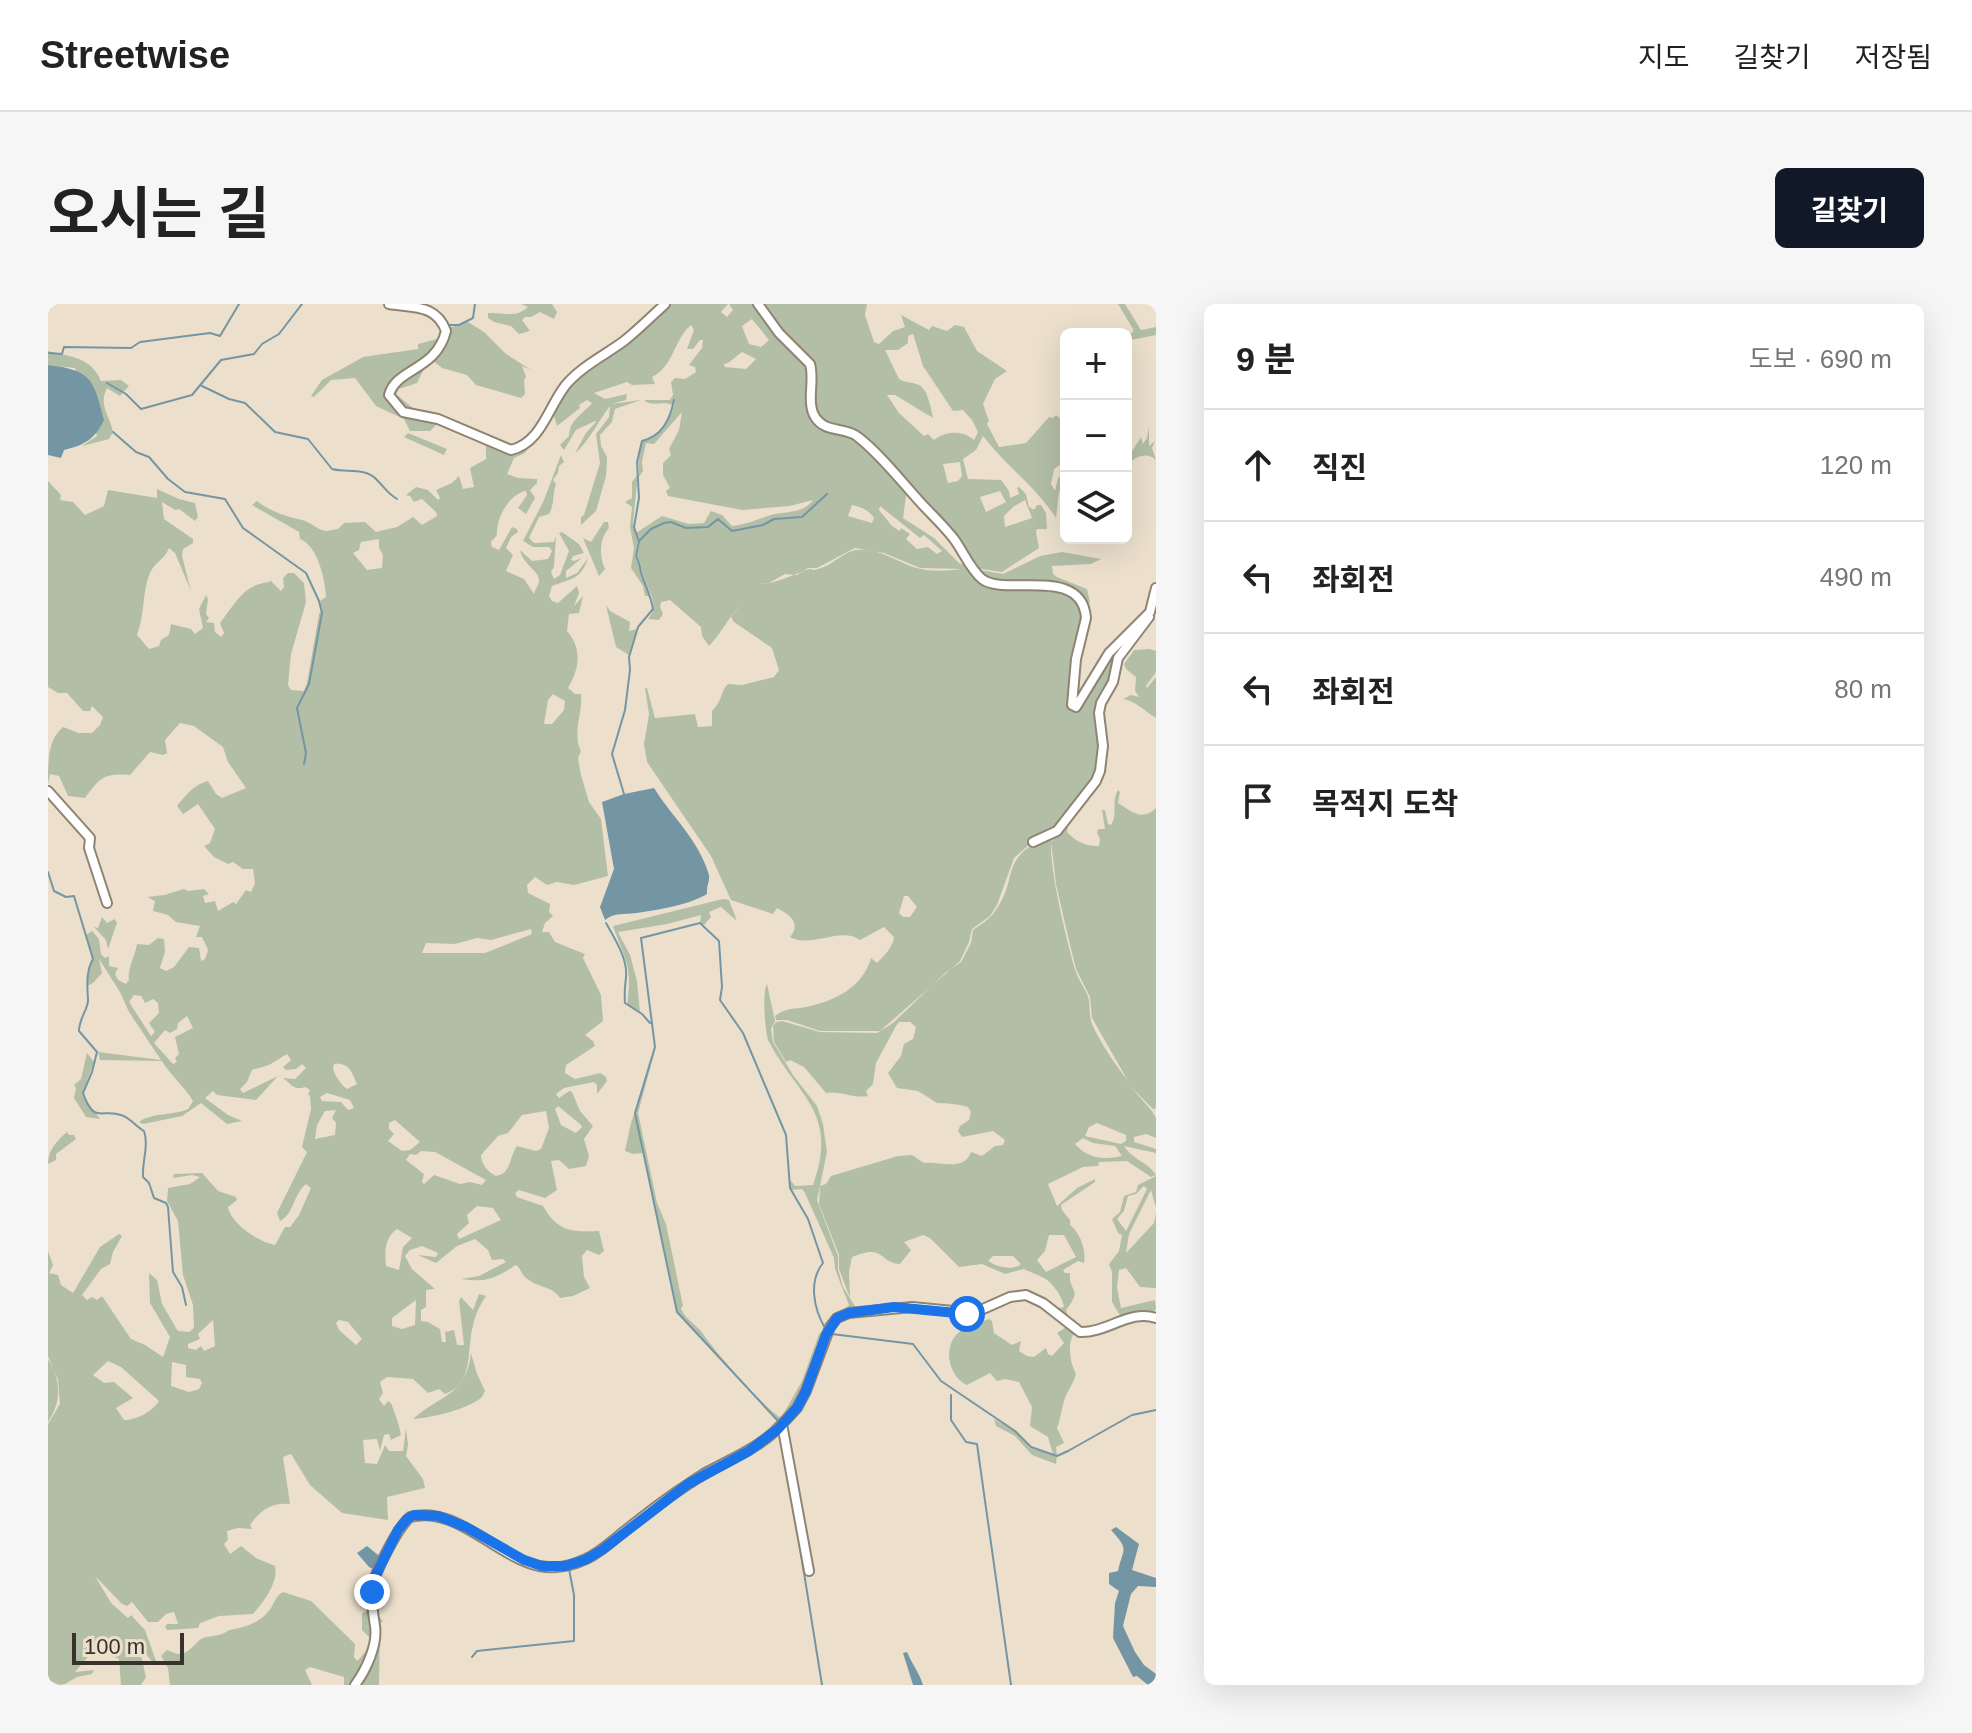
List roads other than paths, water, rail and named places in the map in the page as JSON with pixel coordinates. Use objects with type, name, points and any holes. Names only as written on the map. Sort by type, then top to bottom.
[{"type":"street","points":[[389,304],[431,311],[441,319],[446,331],[431,359],[392,386],[389,395],[398,407],[410,415],[454,425],[511,450],[526,444],[571,380],[625,340],[665,304]]},
{"type":"street","points":[[758,304],[779,333],[810,364],[813,415],[820,424],[831,430],[855,434],[946,530],[982,579],[992,583],[1033,583],[1054,587],[1072,594],[1081,602],[1086,618],[1076,659],[1072,705],[1076,707],[1084,697],[1109,653],[1150,612]]},
{"type":"street","points":[[1033,842],[1057,831],[1096,781],[1103,746],[1099,713],[1101,703],[1116,677],[1118,658],[1144,627],[1156,588]]},
{"type":"street","points":[[48,791],[90,838],[89,848],[107,903]]},
{"type":"street","points":[[355,1685],[369,1660],[375,1634],[371,1608],[373,1581],[398,1530],[410,1517],[438,1516],[466,1527],[510,1554],[534,1564],[554,1567],[570,1565],[602,1550],[688,1484],[749,1451],[782,1424],[797,1408],[806,1391],[830,1327],[837,1318],[849,1313],[912,1307],[974,1313],[1020,1295],[1039,1300],[1080,1332],[1104,1329],[1138,1316],[1156,1318]]},
{"type":"street","points":[[782,1424],[809,1571]]},
{"type":"water","points":[[48,365],[73,370],[88,379],[97,395],[104,420],[93,437],[64,450],[61,458],[48,455]]},
{"type":"water","points":[[654,788],[705,862],[709,875],[707,894],[673,906],[616,915],[605,920],[600,907],[614,869],[602,802]]},
{"type":"water","points":[[1116,1527],[1139,1544],[1132,1570],[1156,1578],[1156,1587],[1138,1586],[1131,1594],[1123,1626],[1135,1652],[1144,1665],[1156,1674],[1156,1685],[1148,1685],[1137,1676],[1133,1677],[1113,1638],[1115,1603],[1119,1591],[1109,1584],[1109,1573],[1118,1571],[1124,1549],[1111,1530]]},
{"type":"water","points":[[367,1546],[383,1559],[375,1570],[357,1553]]},
{"type":"water","points":[[907,1652],[923,1685],[913,1685],[903,1653]]},
{"type":"waterway","points":[[49,353],[62,354],[64,347],[131,348],[140,342],[210,333],[220,336],[239,304]]},
{"type":"waterway","points":[[107,383],[126,394],[141,409],[192,395],[221,360],[254,354],[262,344],[279,334],[302,304]]},
{"type":"waterway","points":[[447,325],[459,325],[473,318],[475,304]]},
{"type":"waterway","points":[[202,386],[245,403],[275,432],[308,439],[332,469],[372,476],[397,499]]},
{"type":"waterway","points":[[624,794],[612,754],[625,710],[629,657],[638,627],[653,609],[636,556],[639,542],[634,527],[639,498],[637,462],[642,441],[664,426],[674,400]]},
{"type":"waterway","points":[[113,432],[136,452],[149,457],[168,479],[185,492],[225,499],[243,528],[306,573],[322,613],[309,684],[297,708],[306,753],[304,764]]},
{"type":"waterway","points":[[640,540],[651,529],[671,522],[686,528],[708,527],[718,519],[732,531],[763,525],[774,519],[802,517],[827,494]]},
{"type":"waterway","points":[[48,872],[54,891],[66,897],[74,896],[93,959],[88,974],[88,1002],[79,1031],[97,1052],[83,1093],[95,1112],[124,1116],[144,1131],[143,1177],[149,1183],[154,1198],[168,1207],[173,1272],[182,1287],[186,1305]]},
{"type":"waterway","points":[[606,923],[625,963],[625,1003],[650,1023]]},
{"type":"waterway","points":[[779,1422],[677,1312],[635,1113],[655,1047],[641,938],[700,923],[719,941],[720,1000],[743,1033],[786,1135],[790,1188],[808,1219],[823,1263],[814,1287],[818,1312],[825,1328],[820,1344]]},
{"type":"waterway","points":[[832,1334],[913,1344],[941,1381],[1015,1431],[1031,1447],[1057,1456],[1132,1415],[1156,1410]]},
{"type":"waterway","points":[[951,1395],[951,1420],[966,1442],[977,1444],[1011,1685]]},
{"type":"waterway","points":[[791,1410],[798,1398]]},
{"type":"waterway","points":[[742,1450],[763,1436]]},
{"type":"waterway","points":[[686,1481],[725,1458]]},
{"type":"waterway","points":[[796,1523],[822,1685]]},
{"type":"waterway","points":[[568,1561],[588,1553]]},
{"type":"waterway","points":[[472,1657],[477,1651],[574,1641],[574,1595],[569,1569]]}]
